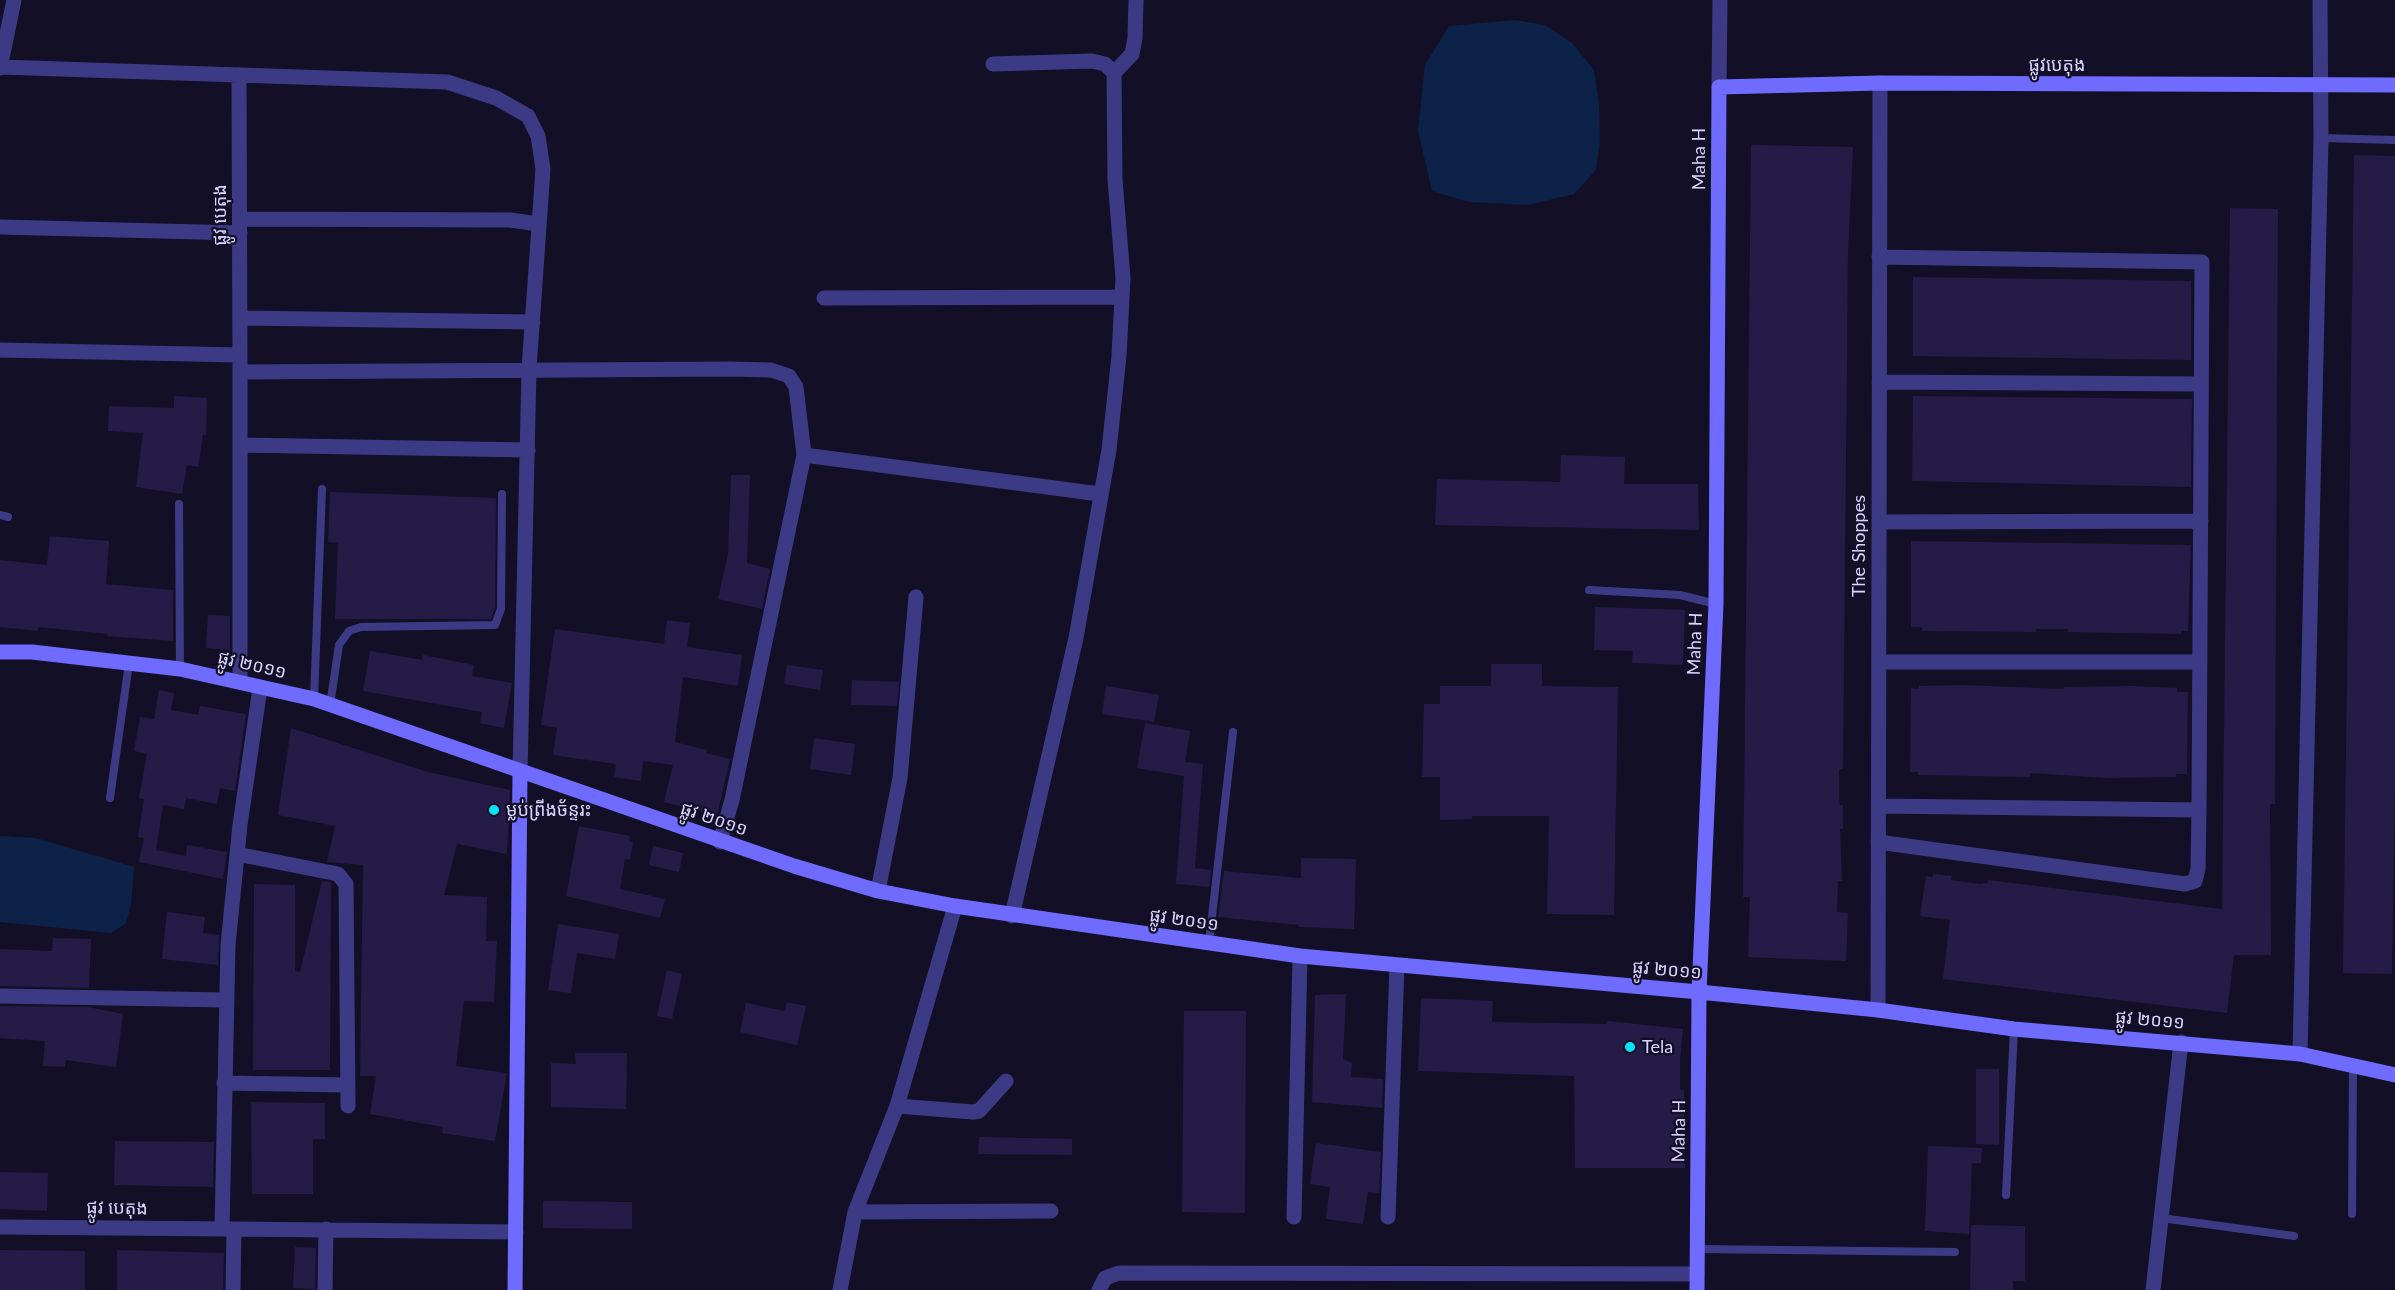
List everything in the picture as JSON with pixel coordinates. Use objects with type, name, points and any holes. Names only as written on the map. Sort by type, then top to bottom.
[{"type":"main road","name":"ផ្លូវបេតុង","points":[[1719,87],[1880,83],[2395,85]]},
{"type":"main road","name":"Maha H","points":[[1697,1290],[1699,992],[1716,604],[1719,87]]},
{"type":"main road","name":"ផ្លូវ ២០១១","points":[[0,652],[32,652],[180,669],[314,699],[720,842],[879,891],[1012,916],[1300,956],[1699,992],[1878,1010],[2014,1029],[2300,1054],[2395,1075]]},
{"type":"main road","points":[[515,1290],[520,772]]},
{"type":"street","points":[[14,0],[0,67],[447,82],[496,98],[528,116],[538,135],[543,169],[529,369],[520,772]]},
{"type":"street","points":[[1012,916],[1076,639],[1114,408],[1123,278],[1114,179],[1114,73],[1132,54],[1135,38],[1136,0]]},
{"type":"street","name":"Maha H","points":[[1719,87],[1720,0]]},
{"type":"street","points":[[2300,1054],[2321,138],[2320,0]]},
{"type":"street","points":[[993,64],[1092,61],[1105,64],[1114,73]]},
{"type":"street","name":"ផ្លូវ បេតុង","points":[[239,75],[240,682]]},
{"type":"street","name":"The Shoppes","points":[[1878,1010],[1880,83]]},
{"type":"street","points":[[0,227],[240,226],[510,220],[539,224]]},
{"type":"street","points":[[1878,842],[2184,884],[2195,880],[2198,869],[2199,810],[2202,262],[1879,257]]},
{"type":"street","points":[[824,298],[1121,297]]},
{"type":"street","points":[[240,318],[533,322]]},
{"type":"street","points":[[0,351],[240,355]]},
{"type":"street","points":[[240,372],[529,369],[771,370],[789,376],[796,387],[804,455],[732,800],[720,842]]},
{"type":"street","points":[[1879,382],[2201,384]]},
{"type":"street","points":[[240,445],[528,450]]},
{"type":"street","points":[[804,455],[1100,494]]},
{"type":"street","points":[[1879,522],[2201,521]]},
{"type":"street","points":[[879,891],[900,778],[916,597]]},
{"type":"street","points":[[1879,662],[2200,662]]},
{"type":"street","points":[[233,1290],[228,1229],[224,1083],[225,1000],[237,854],[260,688]]},
{"type":"street","points":[[1879,806],[2199,810]]},
{"type":"street","points":[[237,854],[338,874],[346,884],[348,1106]]},
{"type":"street","points":[[840,1290],[855,1212],[897,1106],[956,906]]},
{"type":"street","points":[[1294,1218],[1300,956]]},
{"type":"street","points":[[1388,1218],[1397,965]]},
{"type":"street","points":[[0,996],[225,1000]]},
{"type":"street","points":[[2153,1290],[2181,1042]]},
{"type":"street","points":[[897,1106],[973,1113],[979,1111],[1006,1081]]},
{"type":"street","points":[[224,1083],[348,1085]]},
{"type":"street","points":[[855,1212],[1051,1211]]},
{"type":"street","name":"ផ្លូវ បេតុង","points":[[0,1227],[516,1232]]},
{"type":"street","points":[[325,1290],[326,1230]]},
{"type":"street","points":[[1099,1290],[1106,1278],[1119,1273],[1697,1274]]},
{"type":"lane","points":[[2321,138],[2395,140]]},
{"type":"lane","points":[[314,699],[322,489]]},
{"type":"lane","points":[[330,705],[339,645],[349,631],[361,627],[495,626],[501,609],[502,494]]},
{"type":"lane","points":[[179,504],[180,669]]},
{"type":"lane","points":[[1589,590],[1680,595],[1716,604]]},
{"type":"lane","points":[[110,798],[129,663]]},
{"type":"lane","points":[[1209,943],[1233,732]]},
{"type":"lane","points":[[2006,1194],[2014,1029]]},
{"type":"lane","points":[[2352,1214],[2353,1064]]},
{"type":"lane","points":[[2161,1218],[2294,1236]]},
{"type":"lane","points":[[1697,1249],[1955,1252]]},
{"type":"water","points":[[1515,20],[1545,25],[1572,43],[1594,70],[1599,104],[1600,140],[1596,170],[1574,194],[1528,205],[1469,202],[1432,191],[1418,131],[1425,65],[1449,26]]},
{"type":"water","points":[[0,836],[36,838],[134,867],[131,905],[126,923],[111,933],[0,922]]},
{"type":"building","points":[[1751,145],[1853,147],[1848,252],[1843,769],[1839,769],[1839,798],[1840,805],[1843,805],[1843,829],[1840,829],[1842,881],[1838,881],[1837,912],[1848,913],[1846,961],[1748,957],[1750,897],[1743,897]]},
{"type":"building","points":[[2354,155],[2395,156],[2395,785],[2392,974],[2343,973]]},
{"type":"building","points":[[2230,208],[2278,209],[2275,804],[2270,804],[2271,955],[2234,955],[2227,1013],[1943,979],[1950,920],[1920,916],[1926,876],[1933,877],[1933,874],[1952,876],[1951,880],[1980,884],[1988,883],[1988,880],[2222,909]]},
{"type":"building","points":[[1913,277],[2191,281],[2191,360],[1913,356]]},
{"type":"building","points":[[174,396],[207,398],[206,435],[203,435],[198,467],[187,465],[182,494],[136,487],[143,433],[108,431],[109,406],[174,408]]},
{"type":"building","points":[[1913,396],[2192,399],[2191,487],[1912,481]]},
{"type":"building","points":[[1561,455],[1625,457],[1624,484],[1698,484],[1699,530],[1435,525],[1437,479],[1560,482]]},
{"type":"building","points":[[731,475],[750,475],[747,563],[770,569],[762,609],[718,599],[728,554]]},
{"type":"building","points":[[330,492],[496,498],[495,608],[491,619],[335,619],[338,543],[328,542]]},
{"type":"building","points":[[50,536],[109,541],[106,584],[173,590],[173,641],[107,636],[108,634],[38,627],[38,631],[0,627],[0,560],[47,565]]},
{"type":"building","points":[[1911,541],[2191,545],[2188,631],[2181,631],[2181,634],[2068,632],[2068,629],[2036,629],[2036,632],[1922,631],[1922,627],[1911,627]]},
{"type":"building","points":[[1595,607],[1685,610],[1683,665],[1632,663],[1633,651],[1594,650]]},
{"type":"building","points":[[208,615],[230,616],[230,650],[206,648]]},
{"type":"building","points":[[667,620],[690,623],[687,647],[742,655],[738,686],[683,677],[675,742],[707,750],[706,753],[730,759],[717,816],[664,802],[673,765],[643,761],[641,781],[614,777],[616,764],[553,755],[557,728],[541,725],[555,629],[664,644]]},
{"type":"building","points":[[370,651],[422,660],[423,655],[474,665],[472,676],[512,683],[504,728],[480,723],[482,712],[363,691]]},
{"type":"building","points":[[1491,664],[1542,664],[1542,686],[1618,687],[1614,915],[1547,914],[1549,816],[1472,816],[1472,819],[1440,820],[1440,777],[1422,777],[1424,704],[1440,704],[1440,686],[1491,686]]},
{"type":"building","points":[[787,665],[823,670],[820,690],[784,684]]},
{"type":"building","points":[[852,680],[899,682],[897,706],[851,705]]},
{"type":"building","points":[[1963,685],[2064,689],[2064,687],[2132,686],[2177,688],[2177,692],[2188,692],[2187,774],[2176,774],[2176,777],[2108,778],[2030,773],[2030,777],[1918,775],[1918,772],[1910,772],[1911,688]]},
{"type":"building","points":[[1106,686],[1159,695],[1154,722],[1102,714]]},
{"type":"building","points":[[159,690],[174,693],[171,710],[198,715],[200,706],[246,714],[235,791],[220,788],[217,804],[186,798],[184,809],[163,805],[156,850],[186,856],[187,845],[227,852],[223,879],[139,862],[144,838],[138,837],[144,799],[139,798],[147,754],[134,751],[140,717],[154,719]]},
{"type":"building","points":[[1145,723],[1190,731],[1185,762],[1203,764],[1195,868],[1211,870],[1209,887],[1176,884],[1184,776],[1137,768]]},
{"type":"building","points":[[291,728],[428,772],[510,790],[507,854],[457,844],[444,895],[487,897],[486,941],[497,941],[494,1002],[464,1001],[456,1066],[507,1073],[495,1141],[442,1133],[443,1127],[370,1114],[376,1076],[360,1076],[363,865],[327,862],[335,826],[278,815]]},
{"type":"building","points":[[814,738],[855,744],[851,775],[810,769]]},
{"type":"building","points":[[579,826],[630,836],[629,841],[633,842],[630,860],[625,859],[620,889],[665,899],[660,918],[566,896]]},
{"type":"building","points":[[653,846],[683,853],[679,872],[649,865]]},
{"type":"building","points":[[1301,858],[1356,859],[1354,929],[1299,927],[1299,925],[1218,917],[1224,871],[1301,878]]},
{"type":"building","points":[[322,881],[331,882],[330,1070],[253,1070],[254,884],[295,885],[295,971],[300,972]]},
{"type":"building","points":[[167,912],[205,917],[203,933],[219,935],[218,965],[162,959]]},
{"type":"building","points":[[558,924],[619,934],[615,959],[577,953],[571,993],[548,990]]},
{"type":"building","points":[[53,938],[91,939],[89,988],[0,986],[0,949],[52,951]]},
{"type":"building","points":[[667,970],[682,974],[672,1019],[657,1016]]},
{"type":"building","points":[[1346,994],[1343,1059],[1352,1063],[1351,1077],[1383,1079],[1382,1108],[1312,1102],[1315,995]]},
{"type":"building","points":[[1421,998],[1493,1001],[1492,1022],[1607,1024],[1608,1021],[1683,1029],[1680,1090],[1684,1090],[1685,1168],[1575,1168],[1574,1076],[1418,1071]]},
{"type":"building","points":[[787,1002],[806,1006],[797,1045],[740,1032],[746,1003],[785,1011]]},
{"type":"building","points":[[0,1006],[88,1007],[123,1014],[116,1067],[66,1060],[65,1067],[43,1066],[45,1041],[0,1038]]},
{"type":"building","points":[[1184,1011],[1246,1011],[1245,1213],[1182,1212]]},
{"type":"building","points":[[575,1053],[627,1053],[626,1109],[551,1107],[551,1063],[576,1064]]},
{"type":"building","points":[[1976,1069],[1999,1069],[1999,1145],[1976,1144]]},
{"type":"building","points":[[251,1102],[325,1103],[325,1139],[313,1139],[313,1194],[252,1194]]},
{"type":"building","points":[[979,1137],[1072,1139],[1072,1155],[978,1154]]},
{"type":"building","points":[[115,1141],[214,1142],[213,1187],[114,1185]]},
{"type":"building","points":[[1316,1143],[1381,1152],[1379,1193],[1368,1192],[1363,1224],[1326,1219],[1330,1187],[1310,1184]]},
{"type":"building","points":[[1928,1146],[1982,1148],[1981,1163],[1972,1163],[1969,1234],[1925,1231]]},
{"type":"building","points":[[0,1172],[48,1173],[47,1211],[0,1209]]},
{"type":"building","points":[[543,1201],[632,1202],[632,1229],[543,1228]]},
{"type":"building","points":[[1971,1225],[2025,1226],[2025,1281],[2013,1281],[2013,1290],[1970,1290]]},
{"type":"building","points":[[295,1247],[316,1248],[315,1289],[293,1288]]},
{"type":"building","points":[[0,1250],[85,1251],[85,1290],[0,1290]]},
{"type":"building","points":[[117,1250],[224,1253],[223,1290],[117,1290]]},
{"type":"place","name":"ម្លប់ព្រីងច័ន្ទរះ","points":[[494,810]]},
{"type":"place","name":"Tela","points":[[1630,1047]]}]
